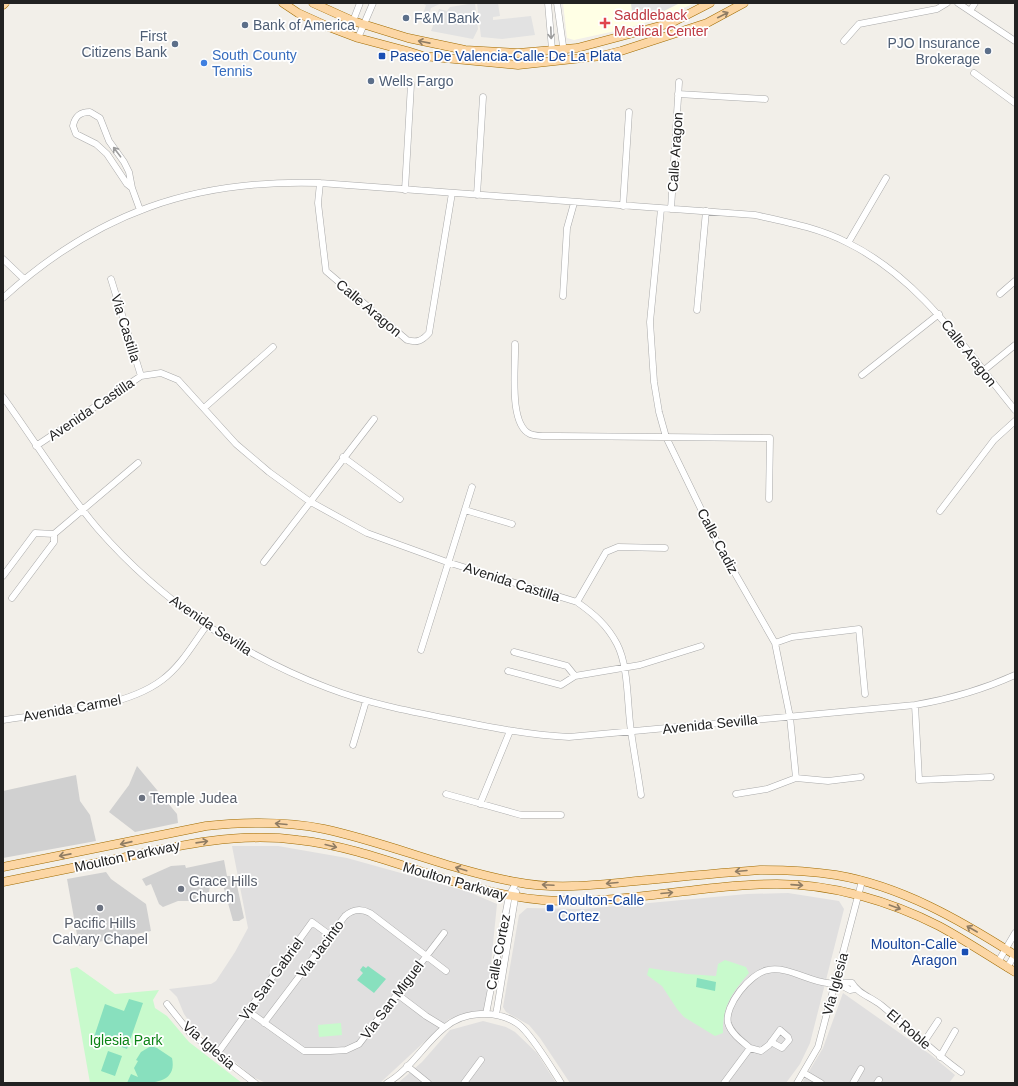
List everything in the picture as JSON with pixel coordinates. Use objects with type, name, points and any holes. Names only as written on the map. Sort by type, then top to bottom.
[{"type":"main road","points":[[283,3],[298,13],[358,38],[423,56],[518,65],[601,56],[643,45],[707,23],[744,3]]},
{"type":"main road","points":[[312,3],[353,21],[408,38],[465,50],[518,53],[577,48],[672,24],[710,3]]},
{"type":"main road","name":"Moulton Parkway","points":[[3,867],[206,826],[238,823],[301,826],[344,834],[468,871],[516,882],[579,886],[760,870],[810,872],[862,881],[922,902],[1015,954]]},
{"type":"main road","name":"Moulton Parkway","points":[[3,882],[189,844],[221,839],[247,837],[299,840],[352,851],[462,884],[513,897],[545,900],[593,900],[778,884],[825,888],[895,907],[920,917],[941,927],[1015,972]]},
{"type":"main road","points":[[103,848],[109,860]]},
{"type":"street","points":[[348,34],[360,3]]},
{"type":"street","points":[[358,38],[373,3]]},
{"type":"street","points":[[548,3],[553,61]]},
{"type":"street","points":[[557,3],[565,60]]},
{"type":"street","points":[[844,41],[859,24],[937,9],[946,3]]},
{"type":"street","points":[[958,3],[1015,42]]},
{"type":"street","points":[[970,11],[975,3]]},
{"type":"street","points":[[974,73],[1015,103]]},
{"type":"street","name":"Calle Aragon","points":[[671,209],[679,82]]},
{"type":"street","points":[[405,190],[412,84]]},
{"type":"street","name":"Calle Aragon","points":[[678,94],[766,99]]},
{"type":"street","points":[[477,195],[483,97]]},
{"type":"street","points":[[132,188],[125,181],[107,154],[96,144],[76,134],[73,126],[76,117],[80,114],[90,112],[100,118],[109,141],[124,162],[129,172],[132,188],[140,210]]},
{"type":"street","points":[[623,206],[629,112]]},
{"type":"street","points":[[848,243],[886,178]]},
{"type":"street","name":"Calle Aragon","points":[[3,298],[24,280],[67,248],[98,229],[140,210],[181,196],[218,188],[263,182],[320,183],[574,203],[755,215],[797,224],[848,243],[874,258],[898,275],[939,314],[1015,410]]},
{"type":"street","name":"Calle Aragon","points":[[320,183],[318,203],[326,271],[407,340],[415,342],[423,340],[429,333],[452,193]]},
{"type":"street","points":[[562,296],[567,228],[574,203]]},
{"type":"street","name":"Calle Cadiz","points":[[661,208],[650,322],[651,351],[659,412],[666,437],[717,542],[775,642],[790,717]]},
{"type":"street","points":[[698,310],[706,212]]},
{"type":"street","points":[[3,258],[24,280]]},
{"type":"street","name":"Via Castilla","points":[[111,279],[141,376]]},
{"type":"street","points":[[1000,294],[1015,281]]},
{"type":"street","name":"Calle Aragon","points":[[862,375],[939,314]]},
{"type":"street","points":[[516,344],[515,409],[520,424],[529,434],[558,436],[770,438],[770,499]]},
{"type":"street","points":[[983,371],[1015,345]]},
{"type":"street","points":[[204,408],[273,347]]},
{"type":"street","name":"Avenida Castilla","points":[[36,446],[141,376],[161,373],[178,380],[236,444],[269,472],[309,501],[366,533],[447,562],[577,602],[594,614],[606,625],[618,645],[624,667],[631,732]]},
{"type":"street","name":"Avenida Sevilla","points":[[3,397],[36,446],[82,509],[118,550],[143,574],[207,625],[245,649],[289,672],[327,688],[366,701],[538,736],[569,737],[915,705],[951,698],[988,688],[1015,675]]},
{"type":"street","points":[[264,562],[309,501],[374,419]]},
{"type":"street","points":[[940,511],[994,440],[1015,421]]},
{"type":"street","points":[[344,457],[400,499]]},
{"type":"street","points":[[3,576],[35,533],[54,534],[138,463]]},
{"type":"street","name":"Avenida Castilla","points":[[421,650],[447,562],[472,487]]},
{"type":"street","points":[[465,510],[512,524]]},
{"type":"street","points":[[12,598],[54,542],[54,534]]},
{"type":"street","name":"Avenida Castilla","points":[[577,602],[606,552],[618,547],[665,548]]},
{"type":"street","name":"Avenida Carmel","points":[[3,720],[108,704],[145,690],[162,680],[179,664],[207,625]]},
{"type":"street","points":[[775,642],[792,637],[859,629],[865,694]]},
{"type":"street","points":[[508,671],[561,685],[575,676],[640,665],[701,646]]},
{"type":"street","points":[[514,652],[567,666],[575,676]]},
{"type":"street","points":[[353,745],[366,701]]},
{"type":"street","points":[[915,705],[919,780],[991,777]]},
{"type":"street","points":[[790,717],[796,778]]},
{"type":"street","points":[[480,804],[510,731]]},
{"type":"street","points":[[631,732],[641,795]]},
{"type":"street","points":[[736,794],[767,788],[796,778],[828,781],[861,777]]},
{"type":"street","points":[[446,794],[521,816],[561,815]]},
{"type":"street","name":"Via Iglesia","points":[[797,1083],[818,1047],[862,881]]},
{"type":"street","name":"Calle Cortez","points":[[486,1014],[516,882]]},
{"type":"street","name":"Calle Cortez","points":[[496,1015],[513,897]]},
{"type":"street","name":"Via Jacinto","points":[[264,1023],[347,914],[355,910],[363,910],[381,921],[446,971]]},
{"type":"street","name":"Via San Gabriel","points":[[217,1054],[312,922],[331,936]]},
{"type":"street","name":"Via San Miguel","points":[[248,1011],[304,1051],[330,1052],[346,1050],[359,1044],[444,933]]},
{"type":"street","points":[[998,962],[1015,933]]},
{"type":"street","points":[[1007,968],[1015,954]]},
{"type":"street","name":"El Roble","points":[[750,1048],[731,1030],[728,1019],[738,993],[751,978],[760,972],[772,970],[827,983],[835,982],[850,990],[855,989],[879,1004],[961,1072]]},
{"type":"street","points":[[397,994],[426,1016],[444,1027]]},
{"type":"street","name":"Via Iglesia","points":[[166,1004],[190,1033],[255,1083]]},
{"type":"street","points":[[387,1083],[407,1066],[444,1027],[467,1015],[486,1014],[496,1015],[518,1024],[541,1051],[562,1083]]},
{"type":"street","points":[[924,1042],[938,1021]]},
{"type":"street","points":[[724,1083],[750,1048],[761,1051],[771,1042],[780,1030],[788,1037],[789,1040],[780,1049],[771,1042]]},
{"type":"street","points":[[940,1056],[955,1031]]},
{"type":"street","points":[[464,1083],[481,1060]]},
{"type":"street","points":[[407,1066],[428,1083]]},
{"type":"street","points":[[852,1083],[862,1069]]},
{"type":"street","points":[[804,1073],[821,1083]]},
{"type":"shaded area","points":[[421,3],[442,3],[431,8],[427,21],[421,20],[426,5]]},
{"type":"shaded area","points":[[475,3],[478,29],[473,39],[431,31],[439,9],[447,11],[450,7]]},
{"type":"shaded area","points":[[477,3],[498,3],[500,16],[493,17],[493,20],[531,16],[535,35],[502,39],[481,37]]},
{"type":"shaded area","name":"Saddleback Medical Center","points":[[563,3],[695,3],[662,17],[629,28],[574,40],[567,38]]},
{"type":"shaded area","points":[[631,3],[680,3],[660,13],[632,13]]},
{"type":"shaded area","name":"Temple Judea","points":[[137,766],[177,814],[178,823],[135,832],[109,812],[129,785]]},
{"type":"shaded area","points":[[76,775],[80,801],[90,815],[96,841],[3,858],[3,791]]},
{"type":"shaded area","points":[[232,846],[278,846],[347,858],[469,892],[497,904],[486,1014],[449,1019],[380,1083],[266,1083],[253,1077],[193,1027],[184,1014],[177,997],[169,989],[211,984],[216,981],[235,952],[248,928]]},
{"type":"shaded area","name":"Grace Hills Church","points":[[224,860],[227,876],[235,876],[244,918],[239,921],[233,921],[223,885],[210,886],[209,892],[195,901],[178,901],[163,907],[159,904],[151,884],[146,886],[142,879],[171,866],[185,865],[186,868]]},
{"type":"shaded area","points":[[106,872],[111,879],[146,904],[151,931],[79,946],[67,879]]},
{"type":"shaded area","points":[[788,893],[839,901],[844,909],[810,1043],[800,1064],[786,1083],[570,1083],[540,1038],[529,1025],[506,1012],[503,1007],[519,915],[527,908],[584,909],[747,894]]},
{"type":"shaded area","points":[[843,993],[931,1055],[955,1075],[949,1083],[802,1083],[823,1048]]},
{"type":"shaded area","points":[[483,1021],[506,1027],[515,1032],[537,1053],[556,1083],[398,1083],[422,1062],[450,1030]]},
{"type":"green space","points":[[725,960],[746,967],[749,973],[729,1000],[724,1015],[723,1033],[715,1036],[684,1017],[662,986],[647,975],[649,968],[687,974],[716,976],[718,964]]},
{"type":"green space","points":[[363,966],[366,968],[368,966],[386,979],[374,993],[357,980],[363,973],[360,970]]},
{"type":"green space","name":"Iglesia Park","points":[[77,967],[115,994],[159,990],[153,1000],[155,1008],[167,1016],[189,1042],[242,1083],[90,1083],[70,969]]},
{"type":"green space","points":[[697,978],[716,982],[715,991],[696,987]]},
{"type":"green space","points":[[129,999],[143,1003],[127,1049],[94,1037],[105,1004],[124,1011]]},
{"type":"green space","points":[[341,1023],[342,1035],[319,1037],[318,1025]]},
{"type":"green space","points":[[151,1046],[157,1048],[172,1058],[173,1067],[170,1074],[159,1081],[127,1083],[131,1074],[138,1077],[134,1068],[138,1061],[136,1060],[141,1052]]},
{"type":"green space","points":[[108,1051],[122,1056],[115,1076],[101,1071]]},
{"type":"place","name":"F&M Bank","points":[[406,18]]},
{"type":"place","name":"Saddleback Medical Center","points":[[605,23]]},
{"type":"place","name":"Bank of America","points":[[245,25]]},
{"type":"place","name":"First Citizens Bank","points":[[175,44]]},
{"type":"place","name":"PJO Insurance Brokerage","points":[[988,51]]},
{"type":"place","name":"Paseo De Valencia-Calle De La Plata","points":[[382,56]]},
{"type":"place","name":"South County Tennis","points":[[204,63]]},
{"type":"place","name":"Wells Fargo","points":[[371,81]]},
{"type":"place","name":"Temple Judea","points":[[142,798]]},
{"type":"place","name":"Grace Hills Church","points":[[181,889]]},
{"type":"place","name":"Pacific Hills Calvary Chapel","points":[[100,908]]},
{"type":"place","name":"Moulton-Calle Cortez","points":[[550,908]]},
{"type":"place","name":"Moulton-Calle Aragon","points":[[965,952]]}]
